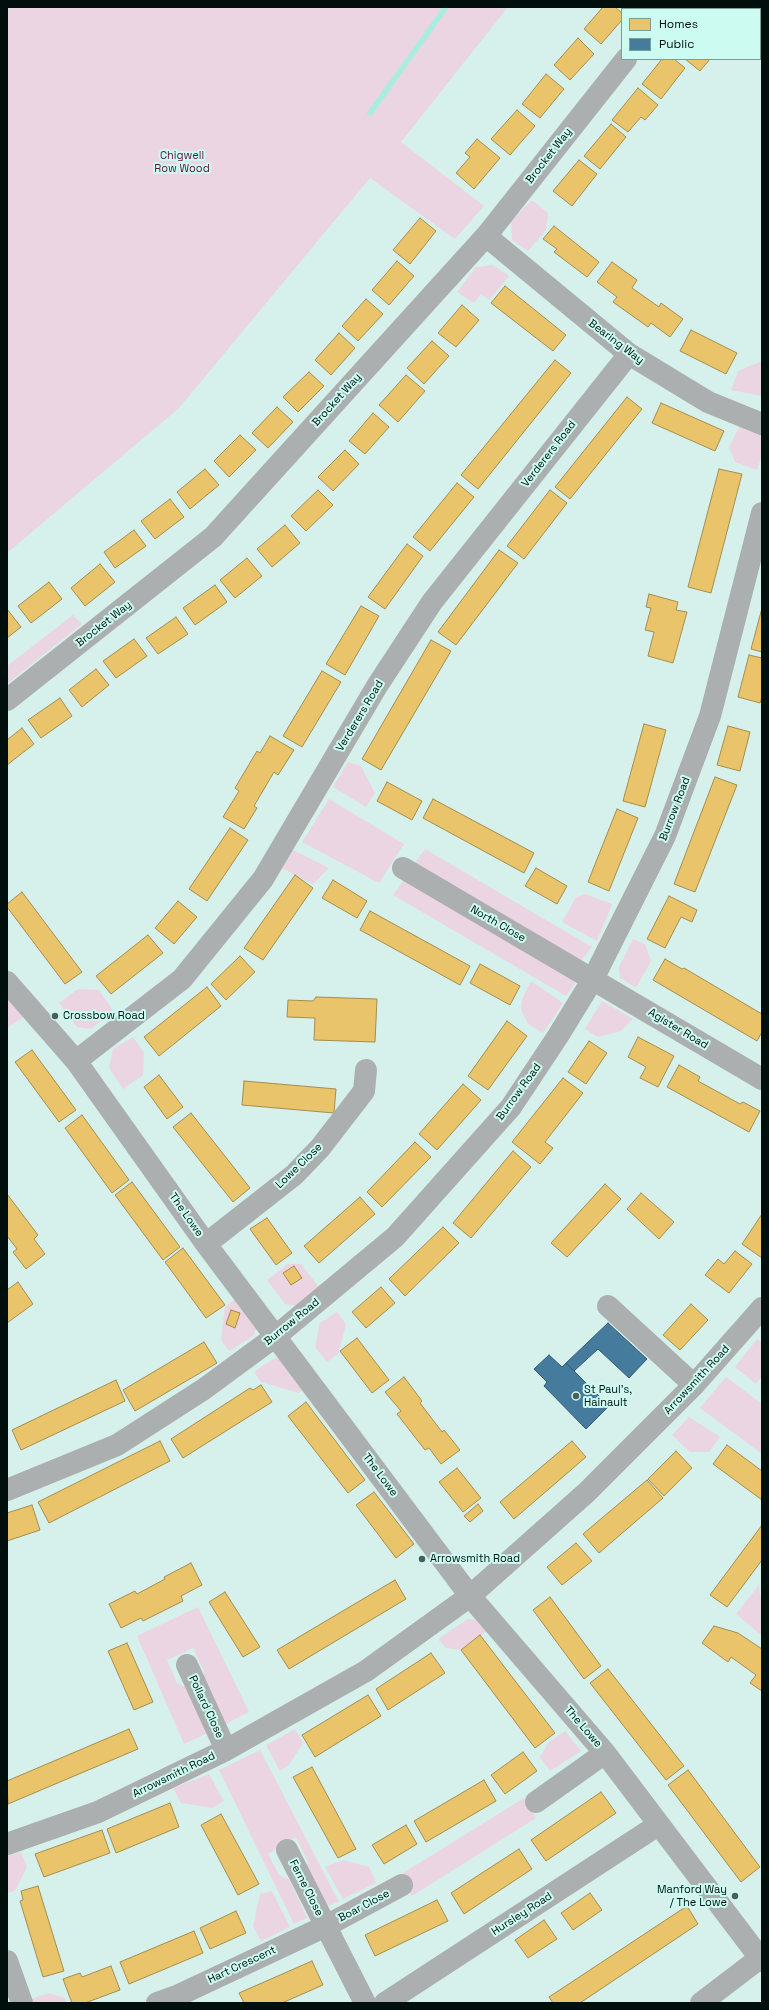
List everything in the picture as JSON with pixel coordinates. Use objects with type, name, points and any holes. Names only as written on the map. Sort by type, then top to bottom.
[{"type":"street","name":"Brocket Way","points":[[7,700],[213,537],[486,236],[625,60]]},
{"type":"street","name":"Bearing Way","points":[[486,236],[629,354],[708,402],[762,424]]},
{"type":"street","name":"Verderers Road","points":[[76,1061],[182,979],[263,879],[377,686],[432,602],[629,354]]},
{"type":"street","name":"Burrow Road","points":[[7,1490],[117,1445],[204,1389],[276,1336],[395,1237],[511,1107],[558,1036],[593,979],[665,836],[710,716],[762,513]]},
{"type":"street","name":"North Close","points":[[403,868],[593,979]]},
{"type":"street","name":"Agister Road","points":[[593,979],[762,1079]]},
{"type":"street","name":"The Lowe","points":[[7,982],[76,1061],[206,1244],[470,1596],[605,1753],[658,1825],[761,1959]]},
{"type":"street","name":"Lowe Close","points":[[206,1244],[294,1175],[320,1148],[364,1091],[366,1070]]},
{"type":"street","points":[[288,1154],[294,1175]]},
{"type":"street","points":[[608,1306],[694,1384]]},
{"type":"street","name":"Arrowsmith Road","points":[[7,1844],[98,1812],[226,1750],[366,1671],[470,1596],[587,1492],[694,1384],[762,1308]]},
{"type":"street","name":"Pollard Close","points":[[186,1665],[226,1750]]},
{"type":"street","points":[[536,1802],[605,1753]]},
{"type":"street","name":"Hursley Road","points":[[385,2003],[658,1825]]},
{"type":"street","name":"Ferne Close","points":[[287,1850],[365,2003]]},
{"type":"street","name":"Boar Close","points":[[326,1926],[402,1885]]},
{"type":"street","name":"Hart Crescent","points":[[157,2003],[179,1995],[326,1926]]},
{"type":"street","points":[[701,2003],[761,1959]]},
{"type":"street","points":[[7,1960],[22,2003]]},
{"type":"green space","name":"Chigwell Row Wood","points":[[7,7],[508,7],[401,142],[484,206],[455,239],[370,178],[179,408],[7,553]]},
{"type":"green space","points":[[532,200],[548,213],[546,230],[528,251],[512,240],[511,221]]},
{"type":"green space","points":[[493,265],[509,276],[489,300],[481,294],[474,303],[457,292],[476,267]]},
{"type":"green space","points":[[762,361],[762,396],[731,390],[738,371]]},
{"type":"green space","points":[[740,425],[762,434],[762,455],[757,470],[735,462],[729,447]]},
{"type":"green space","points":[[73,615],[82,624],[8,683],[7,666]]},
{"type":"green space","points":[[348,762],[361,766],[375,793],[366,807],[333,787]]},
{"type":"green space","points":[[329,799],[404,844],[379,883],[302,842]]},
{"type":"green space","points":[[425,849],[592,947],[581,961],[412,867]]},
{"type":"green space","points":[[293,850],[329,868],[313,884],[281,868]]},
{"type":"green space","points":[[405,879],[578,979],[566,996],[393,895]]},
{"type":"green space","points":[[585,894],[612,904],[597,941],[562,922],[576,897]]},
{"type":"green space","points":[[633,939],[645,944],[651,961],[636,988],[620,978],[619,967]]},
{"type":"green space","points":[[531,981],[563,1003],[543,1033],[528,1024],[521,1010],[522,999]]},
{"type":"green space","points":[[78,989],[99,990],[113,1011],[91,1029],[77,1027],[59,1003]]},
{"type":"green space","points":[[7,996],[27,1015],[7,1028]]},
{"type":"green space","points":[[602,1001],[633,1019],[621,1031],[598,1037],[585,1029]]},
{"type":"green space","points":[[133,1037],[144,1053],[143,1075],[123,1089],[109,1068],[113,1049]]},
{"type":"green space","points":[[288,1264],[301,1264],[319,1287],[296,1306],[285,1304],[267,1280]]},
{"type":"green space","points":[[240,1295],[259,1321],[253,1336],[229,1351],[221,1340],[225,1307]]},
{"type":"green space","points":[[337,1312],[346,1324],[338,1354],[327,1362],[315,1347],[320,1323]]},
{"type":"green space","points":[[757,1339],[762,1343],[762,1376],[756,1384],[735,1367]]},
{"type":"green space","points":[[275,1358],[290,1360],[308,1386],[299,1393],[261,1382],[254,1372]]},
{"type":"green space","points":[[726,1377],[762,1404],[762,1454],[700,1408]]},
{"type":"green space","points":[[689,1417],[720,1437],[709,1452],[690,1452],[672,1435]]},
{"type":"green space","points":[[759,1585],[762,1609],[762,1636],[736,1614]]},
{"type":"green space","points":[[198,1607],[249,1712],[224,1725],[203,1680],[204,1671],[193,1648],[167,1660],[177,1683],[191,1691],[210,1732],[184,1744],[137,1636]]},
{"type":"green space","points":[[468,1619],[481,1620],[488,1630],[461,1650],[446,1648],[438,1639]]},
{"type":"green space","points":[[295,1729],[303,1743],[289,1765],[280,1771],[266,1745]]},
{"type":"green space","points":[[565,1731],[581,1751],[550,1771],[540,1757],[548,1743]]},
{"type":"green space","points":[[260,1750],[339,1902],[324,1907],[305,1871],[308,1862],[296,1837],[268,1854],[279,1875],[289,1880],[307,1918],[294,1924],[219,1770]]},
{"type":"green space","points":[[209,1774],[224,1801],[213,1808],[181,1803],[173,1788]]},
{"type":"green space","points":[[524,1798],[536,1818],[412,1896],[400,1875]]},
{"type":"green space","points":[[21,1852],[27,1867],[15,1891],[7,1893],[7,1856]]},
{"type":"green space","points":[[343,1860],[369,1867],[376,1883],[343,1899],[325,1867]]},
{"type":"green space","points":[[272,1891],[290,1927],[261,1941],[253,1926],[260,1894]]},
{"type":"green space","points":[[49,1993],[65,1998],[66,2003],[33,2003],[31,1999]]},
{"type":"building: Homes","points":[[603,7],[615,7],[621,12],[621,21],[601,44],[584,29]]},
{"type":"building: Homes","points":[[578,38],[594,54],[570,80],[554,65]]},
{"type":"building: Homes","points":[[661,60],[675,60],[685,68],[661,99],[642,84]]},
{"type":"building: Homes","points":[[686,60],[709,60],[700,71]]},
{"type":"building: Homes","points":[[546,74],[564,89],[540,118],[522,104]]},
{"type":"building: Homes","points":[[638,88],[658,105],[645,120],[641,117],[628,132],[612,120]]},
{"type":"building: Homes","points":[[517,110],[535,126],[510,155],[491,139]]},
{"type":"building: Homes","points":[[611,124],[626,137],[600,169],[584,156]]},
{"type":"building: Homes","points":[[477,139],[500,158],[474,189],[456,173],[470,157],[465,153]]},
{"type":"building: Homes","points":[[579,160],[597,174],[572,206],[553,191]]},
{"type":"building: Homes","points":[[420,218],[436,231],[410,264],[393,250]]},
{"type":"building: Homes","points":[[554,226],[599,262],[587,277],[554,252],[557,249],[543,239]]},
{"type":"building: Homes","points":[[397,261],[414,276],[389,305],[372,290]]},
{"type":"building: Homes","points":[[612,262],[637,280],[632,288],[659,307],[661,303],[683,319],[670,337],[651,323],[648,327],[613,302],[617,297],[597,282]]},
{"type":"building: Homes","points":[[505,286],[566,335],[553,351],[491,303]]},
{"type":"building: Homes","points":[[366,299],[383,314],[358,341],[342,326]]},
{"type":"building: Homes","points":[[462,305],[479,320],[456,347],[438,333]]},
{"type":"building: Homes","points":[[691,330],[737,353],[726,374],[680,351]]},
{"type":"building: Homes","points":[[339,333],[355,348],[331,375],[315,360]]},
{"type":"building: Homes","points":[[432,341],[449,356],[424,384],[407,368]]},
{"type":"building: Homes","points":[[555,360],[571,373],[478,489],[461,475]]},
{"type":"building: Homes","points":[[309,372],[324,386],[298,412],[283,397]]},
{"type":"building: Homes","points":[[406,375],[425,391],[398,422],[379,405]]},
{"type":"building: Homes","points":[[627,397],[642,409],[570,499],[555,487]]},
{"type":"building: Homes","points":[[661,403],[724,431],[715,451],[652,423]]},
{"type":"building: Homes","points":[[277,407],[293,422],[268,448],[252,433]]},
{"type":"building: Homes","points":[[373,413],[389,427],[365,454],[349,441]]},
{"type":"building: Homes","points":[[240,435],[256,450],[229,477],[214,461]]},
{"type":"building: Homes","points":[[345,450],[359,464],[333,491],[318,477]]},
{"type":"building: Homes","points":[[205,469],[219,485],[190,509],[177,492]]},
{"type":"building: Homes","points":[[719,469],[742,474],[711,593],[688,587]]},
{"type":"building: Homes","points":[[457,483],[474,497],[430,551],[413,537]]},
{"type":"building: Homes","points":[[318,490],[333,505],[306,531],[291,516]]},
{"type":"building: Homes","points":[[550,490],[567,503],[524,559],[507,546]]},
{"type":"building: Homes","points":[[170,499],[184,517],[155,539],[141,521]]},
{"type":"building: Homes","points":[[285,525],[300,543],[272,567],[257,549]]},
{"type":"building: Homes","points":[[134,530],[146,546],[115,568],[104,552]]},
{"type":"building: Homes","points":[[407,544],[423,556],[385,609],[368,597]]},
{"type":"building: Homes","points":[[499,550],[518,563],[456,645],[438,632]]},
{"type":"building: Homes","points":[[247,558],[262,576],[235,598],[220,580]]},
{"type":"building: Homes","points":[[100,564],[115,582],[85,606],[71,588]]},
{"type":"building: Homes","points":[[49,582],[62,599],[31,623],[18,606]]},
{"type":"building: Homes","points":[[215,585],[227,602],[195,625],[183,608]]},
{"type":"building: Homes","points":[[649,594],[678,602],[676,610],[687,612],[673,663],[648,656],[654,632],[645,630],[651,608],[646,607]]},
{"type":"building: Homes","points":[[361,606],[379,616],[345,675],[326,664]]},
{"type":"building: Homes","points":[[762,608],[762,652],[751,649]]},
{"type":"building: Homes","points":[[7,609],[21,627],[7,638]]},
{"type":"building: Homes","points":[[176,617],[188,634],[158,654],[146,638]]},
{"type":"building: Homes","points":[[134,639],[147,656],[116,678],[103,661]]},
{"type":"building: Homes","points":[[431,640],[451,651],[381,770],[362,759]]},
{"type":"building: Homes","points":[[749,655],[762,658],[762,697],[760,703],[738,697]]},
{"type":"building: Homes","points":[[96,669],[109,685],[82,707],[69,690]]},
{"type":"building: Homes","points":[[322,671],[341,682],[302,747],[283,736]]},
{"type":"building: Homes","points":[[60,698],[72,716],[41,738],[28,720]]},
{"type":"building: Homes","points":[[644,724],[666,730],[645,807],[623,801]]},
{"type":"building: Homes","points":[[728,726],[750,732],[740,771],[717,765]]},
{"type":"building: Homes","points":[[22,728],[34,744],[7,765],[7,740]]},
{"type":"building: Homes","points":[[270,736],[294,750],[278,775],[274,772],[254,806],[257,808],[244,829],[223,817],[239,791],[235,788],[257,751],[260,753]]},
{"type":"building: Homes","points":[[715,777],[737,785],[695,892],[674,884]]},
{"type":"building: Homes","points":[[387,782],[422,801],[412,820],[377,801]]},
{"type":"building: Homes","points":[[433,799],[534,853],[524,873],[423,818]]},
{"type":"building: Homes","points":[[617,809],[638,818],[609,891],[588,882]]},
{"type":"building: Homes","points":[[230,828],[248,840],[207,901],[189,889]]},
{"type":"building: Homes","points":[[536,868],[567,886],[557,904],[525,886]]},
{"type":"building: Homes","points":[[295,875],[313,888],[263,960],[244,948]]},
{"type":"building: Homes","points":[[333,880],[367,901],[357,918],[322,898]]},
{"type":"building: Homes","points":[[22,892],[82,972],[65,984],[7,907],[7,904]]},
{"type":"building: Homes","points":[[669,896],[697,910],[692,922],[681,917],[665,948],[647,939]]},
{"type":"building: Homes","points":[[178,901],[197,917],[174,944],[155,928]]},
{"type":"building: Homes","points":[[370,911],[470,966],[460,985],[360,930]]},
{"type":"building: Homes","points":[[148,935],[163,953],[111,994],[96,976]]},
{"type":"building: Homes","points":[[240,956],[255,972],[226,1000],[211,984]]},
{"type":"building: Homes","points":[[665,959],[682,969],[684,968],[762,1014],[762,1032],[757,1041],[653,980]]},
{"type":"building: Homes","points":[[480,964],[520,986],[510,1005],[470,983]]},
{"type":"building: Homes","points":[[207,987],[221,1006],[159,1056],[144,1037]]},
{"type":"building: Homes","points":[[316,997],[377,999],[375,1042],[314,1040],[315,1018],[287,1017],[288,1000],[313,1001]]},
{"type":"building: Homes","points":[[507,1021],[527,1036],[488,1090],[468,1076]]},
{"type":"building: Homes","points":[[638,1037],[674,1056],[658,1087],[640,1078],[646,1067],[628,1057]]},
{"type":"building: Homes","points":[[589,1041],[607,1053],[586,1084],[568,1072]]},
{"type":"building: Homes","points":[[32,1050],[76,1110],[59,1122],[15,1062]]},
{"type":"building: Homes","points":[[679,1065],[700,1077],[698,1081],[740,1104],[743,1102],[760,1111],[749,1132],[667,1087]]},
{"type":"building: Homes","points":[[159,1075],[183,1107],[167,1119],[144,1087]]},
{"type":"building: Homes","points":[[563,1078],[583,1093],[545,1142],[553,1148],[540,1164],[512,1142]]},
{"type":"building: Homes","points":[[244,1081],[336,1089],[334,1113],[242,1105]]},
{"type":"building: Homes","points":[[463,1084],[481,1100],[437,1150],[419,1134]]},
{"type":"building: Homes","points":[[191,1113],[250,1188],[233,1202],[173,1127]]},
{"type":"building: Homes","points":[[82,1115],[129,1180],[112,1193],[65,1128]]},
{"type":"building: Homes","points":[[415,1142],[431,1157],[382,1207],[367,1192]]},
{"type":"building: Homes","points":[[513,1151],[531,1167],[471,1238],[453,1223]]},
{"type":"building: Homes","points":[[132,1182],[180,1247],[163,1260],[115,1195]]},
{"type":"building: Homes","points":[[605,1184],[621,1199],[567,1257],[551,1243]]},
{"type":"building: Homes","points":[[641,1193],[674,1222],[659,1239],[627,1209]]},
{"type":"building: Homes","points":[[7,1194],[38,1235],[34,1239],[45,1254],[26,1269],[13,1252],[17,1249],[7,1236]]},
{"type":"building: Homes","points":[[360,1197],[375,1214],[319,1263],[304,1246]]},
{"type":"building: Homes","points":[[762,1214],[762,1258],[742,1244]]},
{"type":"building: Homes","points":[[267,1218],[292,1253],[276,1265],[250,1229]]},
{"type":"building: Homes","points":[[443,1227],[459,1243],[405,1296],[389,1279]]},
{"type":"building: Homes","points":[[183,1248],[225,1305],[206,1318],[165,1262]]},
{"type":"building: Homes","points":[[735,1251],[752,1264],[729,1293],[705,1275],[718,1259],[724,1264]]},
{"type":"building: Homes","points":[[294,1266],[302,1278],[291,1285],[283,1273]]},
{"type":"building: Homes","points":[[18,1282],[33,1304],[7,1323],[7,1290]]},
{"type":"building: Homes","points":[[381,1287],[395,1303],[366,1328],[352,1312]]},
{"type":"building: Homes","points":[[691,1304],[708,1320],[680,1350],[663,1335]]},
{"type":"building: Homes","points":[[231,1310],[240,1313],[235,1328],[226,1324]]},
{"type":"building: Homes","points":[[357,1338],[389,1380],[372,1393],[340,1351]]},
{"type":"building: Homes","points":[[204,1342],[217,1363],[135,1411],[123,1390]]},
{"type":"building: Homes","points":[[404,1377],[422,1401],[420,1403],[442,1432],[444,1430],[460,1450],[441,1464],[429,1448],[425,1450],[397,1414],[401,1411],[385,1392]]},
{"type":"building: Homes","points":[[116,1380],[125,1401],[21,1450],[12,1430]]},
{"type":"building: Homes","points":[[261,1385],[272,1402],[183,1458],[171,1439],[250,1388],[253,1390]]},
{"type":"building: Homes","points":[[306,1402],[365,1480],[348,1493],[288,1416]]},
{"type":"building: Homes","points":[[160,1441],[170,1461],[49,1523],[38,1502]]},
{"type":"building: Homes","points":[[572,1441],[586,1457],[514,1519],[500,1502]]},
{"type":"building: Homes","points":[[727,1445],[762,1471],[762,1500],[713,1464]]},
{"type":"building: Homes","points":[[676,1451],[692,1468],[664,1496],[648,1479]]},
{"type":"building: Homes","points":[[457,1468],[481,1498],[463,1512],[439,1482]]},
{"type":"building: Homes","points":[[647,1480],[663,1498],[599,1553],[583,1534]]},
{"type":"building: Homes","points":[[374,1492],[414,1544],[396,1558],[356,1505]]},
{"type":"building: Homes","points":[[478,1504],[483,1511],[470,1522],[464,1516]]},
{"type":"building: Homes","points":[[32,1505],[40,1530],[7,1541],[7,1513]]},
{"type":"building: Homes","points":[[762,1525],[762,1560],[727,1607],[710,1595]]},
{"type":"building: Homes","points":[[576,1543],[592,1561],[562,1585],[547,1567]]},
{"type":"building: Homes","points":[[191,1563],[202,1585],[181,1596],[183,1601],[143,1621],[141,1618],[121,1628],[109,1604],[135,1591],[137,1594],[165,1579],[164,1577]]},
{"type":"building: Homes","points":[[395,1580],[406,1599],[289,1669],[277,1650]]},
{"type":"building: Homes","points":[[225,1592],[260,1647],[243,1657],[209,1602]]},
{"type":"building: Homes","points":[[550,1597],[601,1666],[584,1679],[533,1610]]},
{"type":"building: Homes","points":[[714,1626],[738,1633],[762,1649],[762,1691],[750,1683],[756,1675],[731,1657],[728,1662],[702,1643]]},
{"type":"building: Homes","points":[[480,1635],[555,1733],[535,1748],[461,1650]]},
{"type":"building: Homes","points":[[127,1643],[153,1702],[134,1710],[108,1651]]},
{"type":"building: Homes","points":[[431,1653],[445,1673],[388,1710],[376,1689]]},
{"type":"building: Homes","points":[[608,1669],[684,1766],[666,1780],[590,1683]]},
{"type":"building: Homes","points":[[368,1695],[381,1716],[315,1757],[302,1735]]},
{"type":"building: Homes","points":[[129,1729],[138,1749],[8,1804],[7,1781]]},
{"type":"building: Homes","points":[[523,1752],[537,1771],[505,1794],[491,1775]]},
{"type":"building: Homes","points":[[312,1767],[356,1849],[338,1858],[293,1777]]},
{"type":"building: Homes","points":[[688,1770],[760,1867],[741,1882],[668,1785]]},
{"type":"building: Homes","points":[[484,1780],[496,1801],[426,1842],[414,1821]]},
{"type":"building: Homes","points":[[601,1792],[616,1813],[546,1861],[531,1840]]},
{"type":"building: Homes","points":[[170,1803],[179,1827],[116,1853],[107,1829]]},
{"type":"building: Homes","points":[[221,1814],[259,1884],[238,1895],[201,1825]]},
{"type":"building: Homes","points":[[406,1825],[417,1844],[384,1864],[372,1845]]},
{"type":"building: Homes","points":[[102,1830],[110,1853],[44,1877],[35,1854]]},
{"type":"building: Homes","points":[[519,1849],[532,1869],[464,1914],[451,1893]]},
{"type":"building: Homes","points":[[38,1886],[64,1971],[43,1977],[20,1901],[23,1900],[21,1891]]},
{"type":"building: Homes","points":[[590,1893],[602,1910],[573,1930],[561,1913]]},
{"type":"building: Homes","points":[[437,1900],[448,1921],[375,1956],[365,1935]]},
{"type":"building: Homes","points":[[687,1906],[698,1924],[580,2003],[553,2003],[549,1997]]},
{"type":"building: Homes","points":[[236,1911],[246,1933],[210,1949],[200,1928]]},
{"type":"building: Homes","points":[[544,1920],[557,1939],[528,1958],[515,1940]]},
{"type":"building: Homes","points":[[194,1931],[203,1953],[129,1984],[120,1962]]},
{"type":"building: Homes","points":[[312,1961],[323,1985],[282,2003],[244,2003],[239,1993]]},
{"type":"building: Homes","points":[[111,1966],[120,1990],[85,2003],[72,2003],[63,1979],[80,1973],[82,1977]]},
{"type":"building: Public","points":[[608,1323],[647,1359],[629,1378],[598,1349],[574,1371],[566,1363]]},
{"type":"building: Public","name":"St Paul's, Hainault","points":[[549,1355],[562,1367],[566,1363],[609,1406],[586,1429],[544,1386],[547,1382],[534,1369]]},
{"type":"waterway","points":[[370,113],[446,7]]},
{"type":"place","name":"Crossbow Road","points":[[55,1016]]},
{"type":"place","name":"St Paul's, Hainault","points":[[576,1396]]},
{"type":"place","name":"Arrowsmith Road","points":[[422,1559]]},
{"type":"place","name":"Manford Way / The Lowe","points":[[735,1896]]}]
